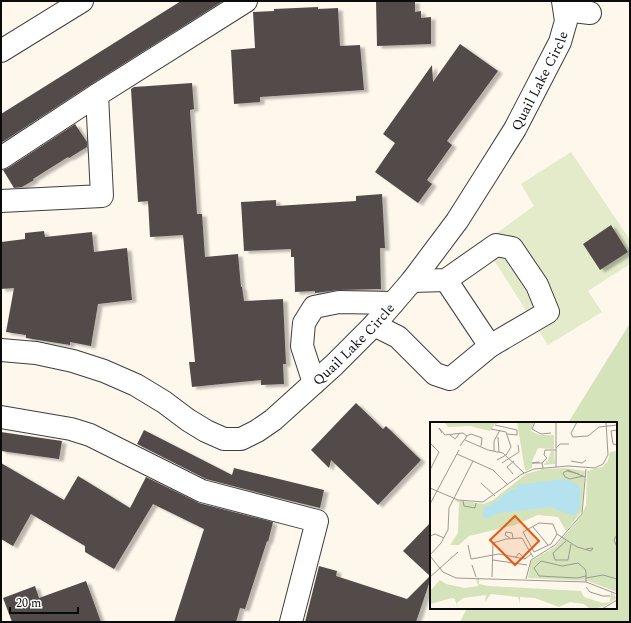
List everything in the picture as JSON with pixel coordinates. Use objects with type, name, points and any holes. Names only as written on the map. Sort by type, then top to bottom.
[{"type":"street","points":[[1,51],[82,1]]},
{"type":"street","points":[[1,158],[97,95],[246,1]]},
{"type":"street","points":[[563,4],[590,13]]},
{"type":"street","name":"Quail Lake Circle","points":[[1,350],[36,353],[66,359],[104,371],[136,385],[164,402],[206,432],[224,439],[241,439],[257,431],[273,420],[334,365],[374,325],[412,281],[457,221],[516,129],[560,42],[566,21],[563,4]]},
{"type":"street","points":[[1,201],[102,196],[97,95]]},
{"type":"street","points":[[374,325],[398,337],[435,374],[450,379],[490,346],[548,312],[537,286],[512,248],[496,245],[446,280],[412,281]]},
{"type":"street","points":[[446,280],[490,346]]},
{"type":"street","points":[[314,383],[302,346],[304,323],[314,307],[339,302],[393,303]]},
{"type":"street","points":[[1,417],[71,429],[90,435],[202,491],[317,521],[291,622]]},
{"type":"green space","points":[[571,152],[630,240],[630,264],[588,291],[602,312],[548,345],[483,243],[534,206],[521,184]]},
{"type":"green space","points":[[630,323],[630,622],[460,622],[466,609],[617,609],[617,422],[569,422]]},
{"type":"building","points":[[181,1],[223,1],[1,143],[1,114]]},
{"type":"building","points":[[376,1],[415,1],[415,12],[421,11],[421,18],[431,17],[431,44],[377,46]]},
{"type":"building","points":[[318,7],[318,9],[338,8],[340,46],[360,45],[364,90],[260,97],[260,102],[234,104],[231,50],[255,48],[253,12],[274,11],[274,9]]},
{"type":"building","points":[[460,44],[498,71],[447,141],[452,145],[427,180],[432,184],[418,203],[375,172],[395,143],[383,134],[432,65],[433,82]]},
{"type":"building","points":[[192,83],[194,109],[190,110],[197,214],[202,214],[205,257],[238,254],[241,287],[244,301],[283,299],[286,364],[283,364],[284,384],[261,385],[261,380],[192,387],[189,362],[195,362],[183,235],[150,237],[148,201],[138,202],[131,89],[134,87]]},
{"type":"building","points":[[75,124],[87,142],[87,147],[69,158],[68,157],[22,187],[14,188],[3,170]]},
{"type":"building","points":[[382,194],[385,248],[380,248],[381,289],[339,290],[315,293],[315,291],[295,292],[294,257],[291,257],[291,249],[244,251],[241,202],[276,200],[276,206],[356,201],[356,196]]},
{"type":"building","points":[[611,225],[628,252],[600,270],[583,244]]},
{"type":"building","points":[[44,231],[45,237],[92,232],[94,252],[127,248],[132,300],[98,304],[91,346],[70,342],[70,345],[26,338],[26,335],[6,332],[14,288],[1,289],[1,242],[25,239],[25,233]]},
{"type":"building","points":[[356,403],[383,429],[386,426],[421,460],[378,505],[331,460],[329,468],[311,450]]},
{"type":"building","points":[[144,430],[232,475],[234,468],[324,490],[320,508],[206,479],[137,444]]},
{"type":"building","points":[[1,432],[62,441],[59,459],[1,451]]},
{"type":"building","points":[[1,463],[64,500],[78,476],[130,508],[146,477],[199,503],[273,522],[268,542],[267,541],[245,609],[240,608],[236,622],[174,622],[204,529],[153,504],[114,569],[85,552],[85,546],[31,514],[13,546],[1,539]]},
{"type":"building","points":[[430,523],[430,576],[403,551]]},
{"type":"building","points":[[319,566],[337,571],[336,576],[407,599],[430,576],[430,581],[416,622],[305,622]]},
{"type":"building","points":[[86,581],[101,622],[12,622],[3,598],[35,586],[39,598]]}]
